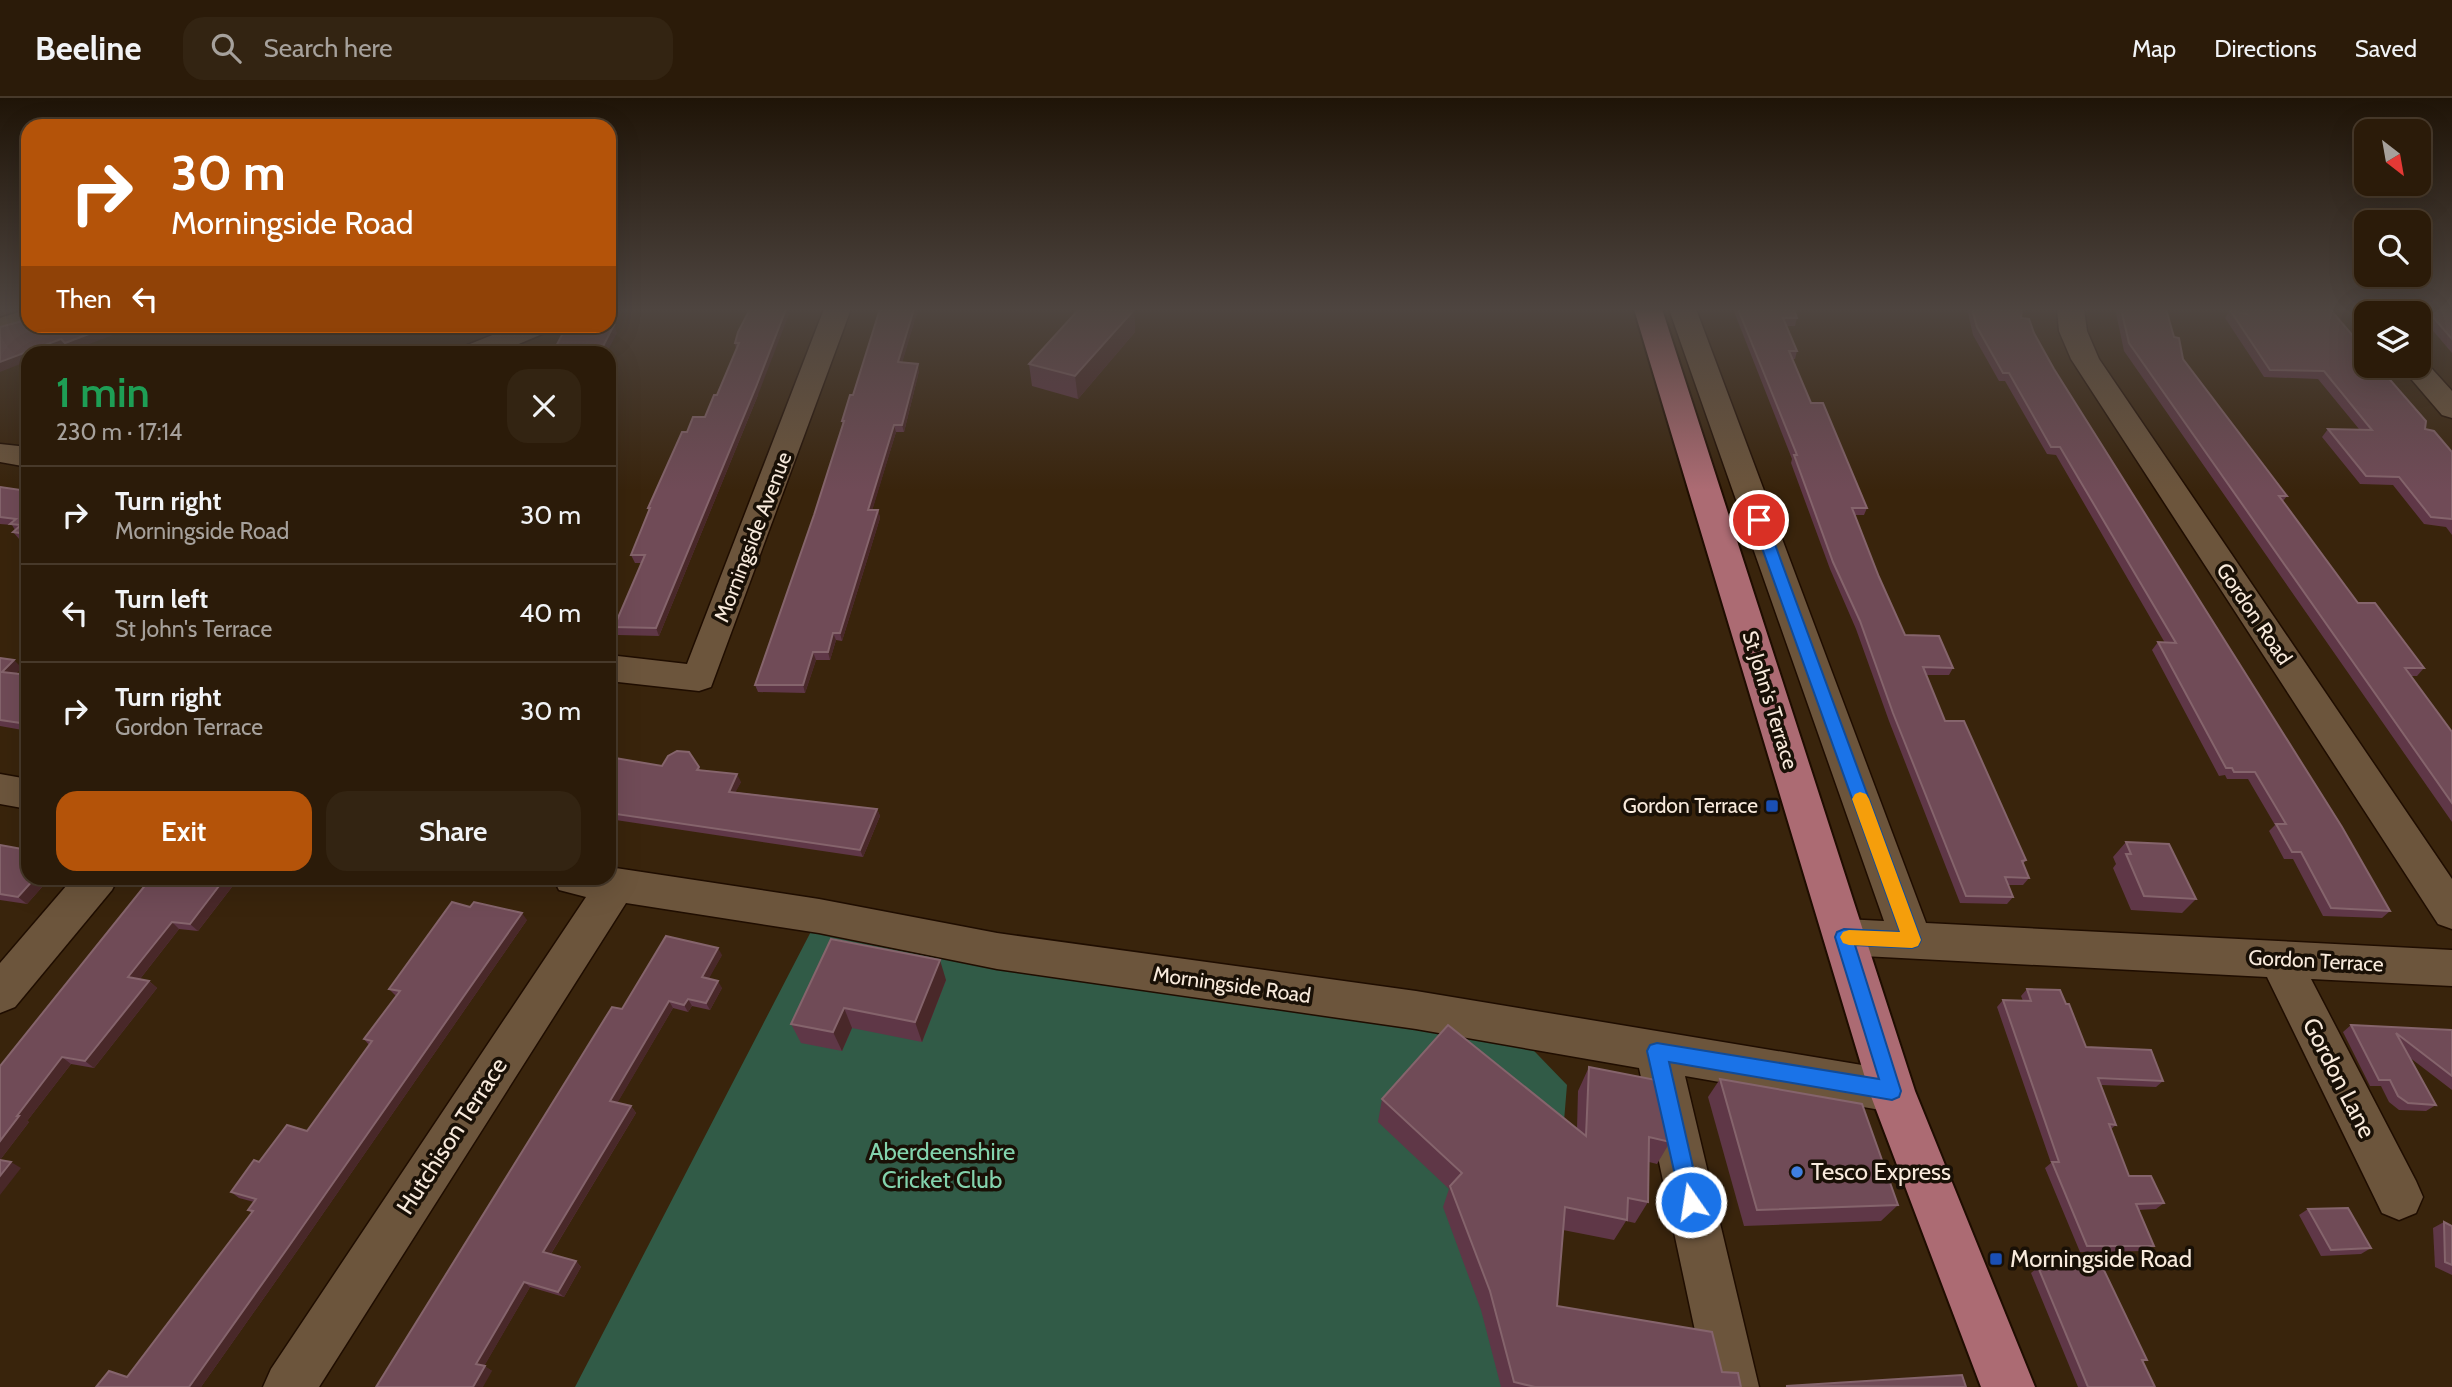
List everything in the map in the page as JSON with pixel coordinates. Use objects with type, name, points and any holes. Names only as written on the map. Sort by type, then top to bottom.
[{"type":"main road","name":"St John's Terrace","points":[[1667,369],[1892,1091],[2008,1387]]},
{"type":"street","name":"Morningside Avenue","points":[[616,669],[699,678],[815,369]]},
{"type":"street","points":[[1704,369],[1912,940]]},
{"type":"street","name":"Gordon Road","points":[[2092,369],[2452,912]]},
{"type":"street","points":[[2425,378],[2452,409]]},
{"type":"street","points":[[0,453],[21,456]]},
{"type":"street","points":[[0,789],[21,793]]},
{"type":"street","points":[[0,993],[92,885]]},
{"type":"street","name":"Morningside Road","points":[[616,885],[819,916],[1010,953],[1416,1010],[1892,1091]]},
{"type":"street","name":"Hutchison Terrace","points":[[289,1387],[616,885]]},
{"type":"street","name":"Gordon Terrace","points":[[1844,937],[2452,968]]},
{"type":"street","name":"Gordon Lane","points":[[2278,959],[2399,1197]]},
{"type":"street","points":[[1657,1051],[1734,1387]]},
{"type":"green space","name":"Aberdeenshire Cricket Club","points":[[819,916],[1510,1026],[1567,1085],[1547,1325],[1719,1387],[575,1387]]},
{"type":"building","points":[[728,369],[763,369],[656,628],[616,627],[645,555],[631,555],[648,508],[682,432],[687,432],[693,417],[705,417],[714,395],[717,395]]},
{"type":"building","points":[[861,369],[917,369],[902,425],[894,425],[868,510],[878,510],[840,633],[833,633],[828,652],[813,652],[803,685],[755,685],[814,515],[850,395],[853,395]]},
{"type":"building","points":[[1049,369],[1081,369],[1075,376]]},
{"type":"building","points":[[1762,369],[1797,369],[1811,403],[1823,403],[1867,508],[1852,508],[1905,635],[1939,636],[1953,668],[1923,667],[1945,721],[1964,721],[2026,860],[2022,861],[2029,878],[2005,877],[2013,897],[1966,896],[1893,713],[1860,621],[1833,562],[1794,455],[1797,455]]},
{"type":"building","points":[[2001,369],[2054,369],[2342,827],[2390,911],[2331,908],[2301,852],[2292,852],[2276,824],[2286,824],[2255,772],[2234,772],[2232,768],[2226,768],[2158,642],[2176,643],[2060,447],[2051,447],[2009,373],[2003,373]]},
{"type":"building","points":[[2147,369],[2191,369],[2287,496],[2279,496],[2358,603],[2375,603],[2424,668],[2405,668],[2452,732],[2452,803]]},
{"type":"building","points":[[2269,369],[2354,369],[2354,378],[2388,378],[2426,421],[2425,429],[2434,431],[2452,452],[2452,519],[2431,517],[2399,477],[2366,476],[2328,429],[2372,430],[2324,371]]},
{"type":"building","points":[[0,487],[21,490],[21,525],[10,524],[16,519],[0,517]]},
{"type":"building","points":[[21,525],[21,533],[13,532]]},
{"type":"building","points":[[0,658],[14,660],[2,672],[21,674],[21,723],[0,720]]},
{"type":"building","points":[[677,751],[689,752],[699,767],[697,770],[737,774],[729,792],[877,809],[860,850],[616,814],[616,758],[662,766],[668,756]]},
{"type":"building","points":[[2126,842],[2169,844],[2196,899],[2144,896],[2126,854],[2131,854]]},
{"type":"building","points":[[0,845],[21,849],[21,885],[29,885],[18,897],[0,894]]},
{"type":"building","points":[[145,885],[220,885],[190,924],[172,922],[128,977],[149,981],[85,1061],[62,1057],[0,1141],[0,1066]]},
{"type":"building","points":[[452,902],[470,907],[474,902],[522,913],[189,1387],[96,1387],[109,1371],[127,1377],[253,1211],[248,1210],[256,1199],[231,1192],[254,1160],[259,1162],[287,1125],[307,1131],[372,1041],[364,1039],[400,991],[389,989]]},
{"type":"building","points":[[666,936],[718,948],[702,977],[718,981],[706,1003],[688,999],[684,1005],[669,1001],[610,1101],[631,1106],[543,1252],[576,1261],[558,1292],[524,1282],[476,1364],[485,1366],[473,1387],[376,1387],[612,1007],[622,1009]]},
{"type":"building","points":[[831,939],[940,960],[915,1022],[844,1008],[833,1032],[791,1024]]},
{"type":"building","points":[[2027,989],[2060,990],[2066,1004],[2069,1004],[2086,1047],[2151,1050],[2163,1081],[2098,1078],[2116,1125],[2109,1124],[2129,1176],[2151,1176],[2164,1203],[2136,1204],[2154,1246],[2087,1246],[2052,1162],[2059,1162],[2003,1000],[2031,1001]]},
{"type":"building","points":[[1448,1025],[1586,1136],[1589,1067],[1656,1080],[1670,1142],[1649,1137],[1648,1202],[1628,1198],[1627,1220],[1565,1207],[1557,1306],[1712,1332],[1722,1372],[1738,1373],[1741,1387],[1535,1387],[1514,1382],[1490,1291],[1450,1186],[1462,1173],[1382,1099]]},
{"type":"building","points":[[2351,1025],[2452,1030],[2452,1076],[2396,1033],[2436,1105],[2408,1103],[2398,1096],[2390,1080],[2379,1080]]},
{"type":"building","name":"Tesco Express","points":[[1720,1079],[1862,1104],[1898,1205],[1757,1210]]},
{"type":"building","points":[[0,1160],[11,1162],[0,1176]]},
{"type":"building","points":[[2348,1208],[2371,1248],[2331,1250],[2308,1209]]},
{"type":"building","points":[[2444,1222],[2452,1226],[2452,1265],[2445,1262]]},
{"type":"building","points":[[2101,1264],[2147,1360],[2142,1360],[2155,1387],[2088,1387],[2038,1267]]},
{"type":"building","points":[[1962,1375],[1966,1387],[1786,1386]]},
{"type":"slow traffic","points":[[1849,937],[1912,940],[1860,799]]},
{"type":"place","name":"Gordon Terrace","points":[[1772,806]]},
{"type":"place","name":"Tesco Express","points":[[1797,1172]]},
{"type":"place","name":"Morningside Road","points":[[1996,1259]]},
{"type":"route","points":[[1691,1202],[1657,1051],[1892,1091],[1844,937],[1912,940],[1759,520]]}]
